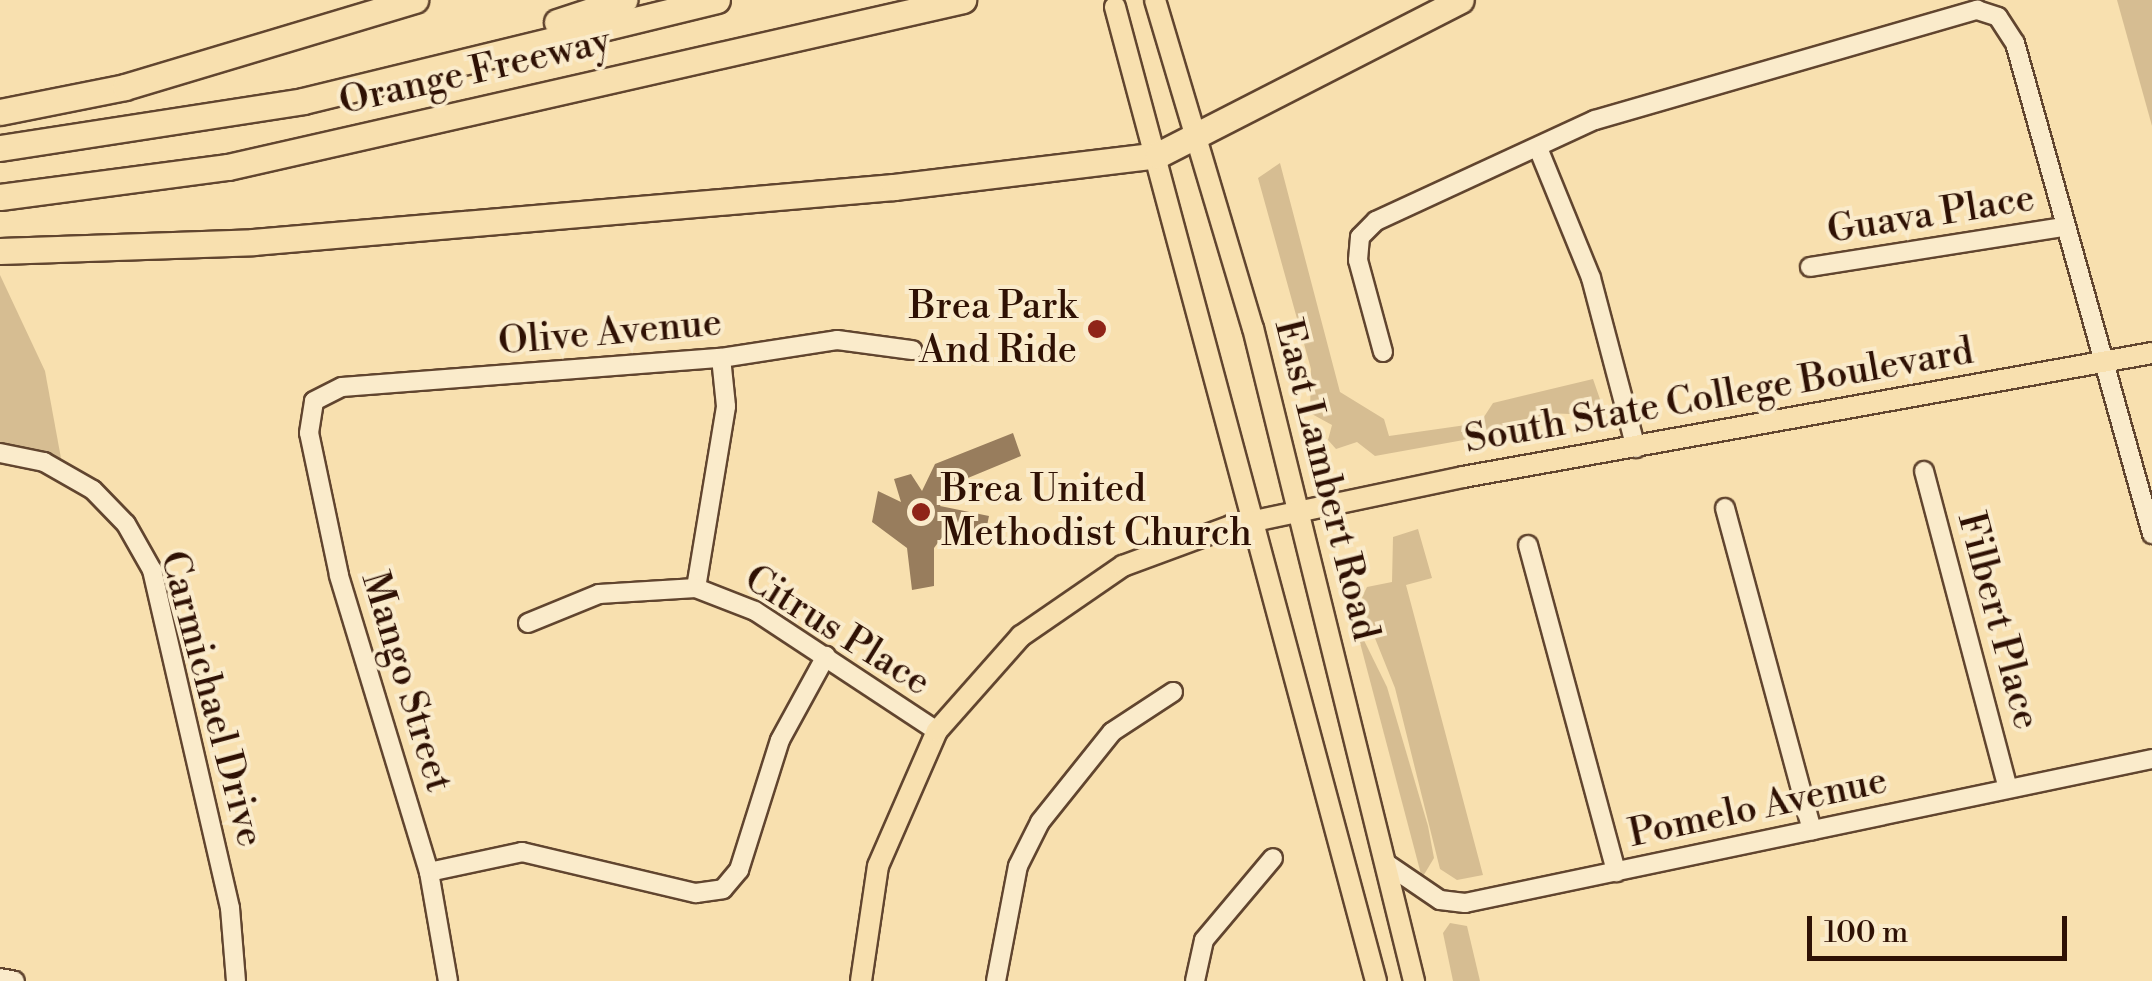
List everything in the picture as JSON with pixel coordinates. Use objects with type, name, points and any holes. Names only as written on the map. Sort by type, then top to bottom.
[{"type":"highway","points":[[0,112],[125,87],[415,0]]},
{"type":"highway","points":[[406,72],[624,0]]},
{"type":"highway","name":"Orange Freeway","points":[[0,148],[303,100],[716,0]]},
{"type":"highway","name":"Orange Freeway","points":[[0,197],[228,167],[964,0]]},
{"type":"highway","points":[[0,251],[272,240],[894,187],[1158,155],[1199,138],[1461,0]]},
{"type":"main road","name":"East Lambert Road","points":[[1155,0],[1199,138],[1299,512],[1414,981]]},
{"type":"main road","name":"East Lambert Road","points":[[1116,7],[1259,521],[1376,981]]},
{"type":"main road","name":"South State College Boulevard","points":[[860,981],[878,866],[938,732],[986,670],[1069,598],[1175,545],[1299,512],[2152,353]]},
{"type":"street","points":[[1383,352],[1358,260],[1360,237],[1376,221],[1657,100],[1977,10],[1998,17],[2015,43],[2099,362],[2152,534]]},
{"type":"street","points":[[1538,148],[1591,278],[1636,448]]},
{"type":"street","name":"Guava Place","points":[[1810,267],[2063,227]]},
{"type":"street","name":"Olive Avenue","points":[[314,401],[342,388],[722,358],[837,340],[912,350]]},
{"type":"street","points":[[696,588],[726,406],[722,358]]},
{"type":"street","name":"Mango Street","points":[[314,401],[308,433],[339,574],[429,872],[448,981]]},
{"type":"street","name":"Carmichael Drive","points":[[0,452],[44,462],[93,490],[126,524],[152,570],[230,908],[236,981]]},
{"type":"street","name":"Filbert Place","points":[[1924,471],[2008,788]]},
{"type":"street","points":[[1725,508],[1812,830]]},
{"type":"street","points":[[1528,545],[1616,872]]},
{"type":"street","name":"Citrus Place","points":[[528,623],[600,594],[696,588],[755,611],[938,732]]},
{"type":"street","points":[[429,872],[522,852],[696,893],[724,890],[739,870],[780,740],[826,656]]},
{"type":"street","points":[[996,981],[1018,866],[1040,822],[1112,732],[1173,692]]},
{"type":"street","name":"Pomelo Avenue","points":[[1386,864],[1440,900],[1465,903],[2152,758]]},
{"type":"street","points":[[1195,981],[1204,940],[1273,858]]},
{"type":"street","points":[[0,978],[15,981]]},
{"type":"shaded area","points":[[2117,0],[2152,0],[2152,126]]},
{"type":"shaded area","points":[[1280,163],[1340,392],[1384,419],[1389,436],[1480,423],[1493,403],[1593,379],[1602,405],[1592,415],[1547,413],[1508,432],[1375,456],[1357,442],[1336,449],[1328,440],[1332,425],[1310,413],[1311,369],[1258,178]]},
{"type":"shaded area","points":[[0,275],[45,371],[65,480],[0,456]]},
{"type":"shaded area","points":[[1418,529],[1432,578],[1406,585],[1483,875],[1457,880],[1440,869],[1395,688],[1360,601],[1367,587],[1392,582],[1393,537]]},
{"type":"shaded area","points":[[1354,620],[1387,687],[1428,826],[1434,858],[1422,878]]},
{"type":"shaded area","points":[[1450,923],[1467,926],[1480,981],[1453,981],[1443,933]]},
{"type":"building","name":"Brea United Methodist Church","points":[[1013,433],[1021,456],[951,485],[940,506],[989,516],[984,540],[946,532],[934,548],[934,586],[912,590],[907,548],[872,522],[878,491],[901,502],[894,479],[911,474],[922,491],[935,464]]},
{"type":"place","name":"Brea Park And Ride","points":[[1097,329]]},
{"type":"place","name":"Brea United Methodist Church","points":[[921,512]]}]
